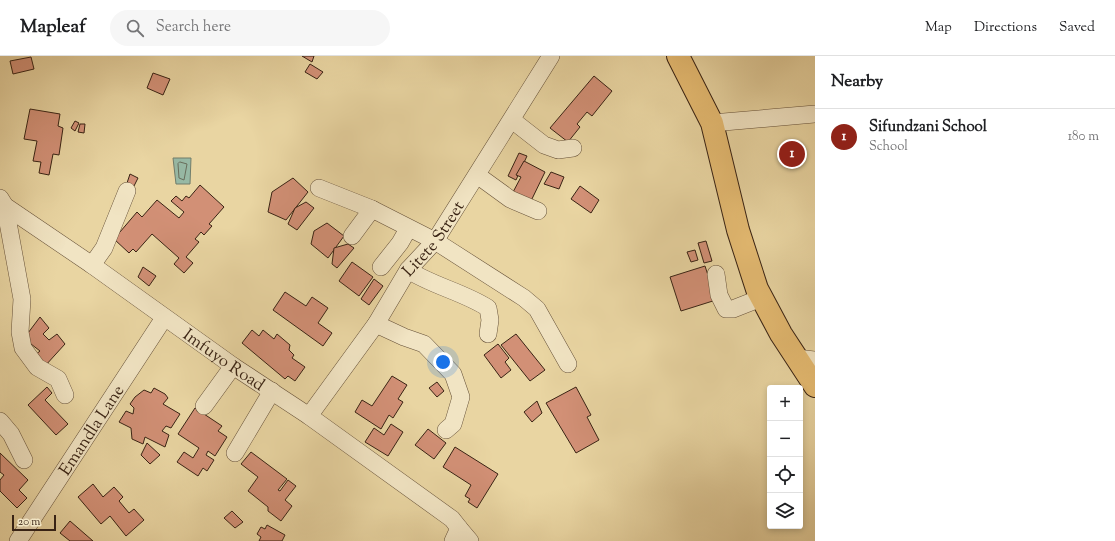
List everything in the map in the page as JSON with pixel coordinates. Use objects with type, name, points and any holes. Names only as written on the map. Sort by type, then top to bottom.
[{"type":"main road","points":[[678,56],[712,123],[738,230],[756,289],[806,359],[815,386]]},
{"type":"street","name":"Litete Street","points":[[309,416],[376,324],[408,270],[435,241],[551,56]]},
{"type":"street","points":[[712,123],[815,114]]},
{"type":"street","points":[[512,120],[544,145],[558,150],[573,148]]},
{"type":"street","points":[[477,175],[514,201],[538,211]]},
{"type":"street","points":[[319,188],[372,209],[408,229],[435,241],[537,308],[568,364]]},
{"type":"street","points":[[92,265],[104,248],[128,191]]},
{"type":"street","points":[[2,202],[5,239],[22,299],[20,332],[23,348],[37,367],[58,379],[65,395]]},
{"type":"street","name":"Imfuyo Road","points":[[2,202],[164,318],[309,416],[470,541]]},
{"type":"street","points":[[352,236],[372,209]]},
{"type":"street","points":[[381,267],[400,243],[408,229]]},
{"type":"street","points":[[408,270],[420,278],[470,297],[488,308],[490,320],[488,334]]},
{"type":"street","points":[[716,274],[719,295],[726,309],[733,309],[761,298]]},
{"type":"street","name":"Emandla Lane","points":[[18,541],[164,318]]},
{"type":"street","points":[[376,324],[424,344],[454,374],[461,397],[453,424],[446,430]]},
{"type":"street","points":[[204,406],[233,366]]},
{"type":"street","points":[[235,453],[272,391]]},
{"type":"street","points":[[0,421],[11,434],[24,460]]},
{"type":"water","points":[[173,158],[191,158],[190,184],[176,184]]},
{"type":"building","points":[[302,56],[314,56],[312,62]]},
{"type":"building","points":[[31,57],[34,69],[13,74],[10,61]]},
{"type":"building","points":[[310,64],[323,72],[317,79],[305,72]]},
{"type":"building","points":[[153,73],[170,79],[163,95],[147,88]]},
{"type":"building","points":[[594,76],[612,91],[592,116],[587,112],[577,124],[580,127],[568,142],[550,128]]},
{"type":"building","points":[[30,109],[60,114],[58,126],[63,128],[59,155],[53,154],[49,175],[39,173],[41,162],[33,161],[37,141],[24,139]]},
{"type":"building","points":[[75,121],[79,123],[75,131],[71,128]]},
{"type":"building","points":[[80,124],[85,124],[84,133],[78,132]]},
{"type":"building","points":[[519,153],[527,156],[516,180],[508,176]]},
{"type":"building","points":[[524,161],[545,172],[530,203],[512,194],[521,177],[516,175]]},
{"type":"building","points":[[551,172],[564,177],[559,189],[544,184]]},
{"type":"building","points":[[130,174],[138,178],[134,186],[127,183]]},
{"type":"building","points":[[293,178],[308,192],[286,220],[268,212],[272,192]]},
{"type":"building","points":[[200,185],[224,207],[209,224],[212,226],[204,235],[201,232],[195,239],[199,242],[186,257],[193,263],[184,273],[174,264],[179,258],[152,234],[136,252],[133,249],[129,253],[114,239],[137,212],[142,217],[157,200],[179,218],[184,212],[171,201],[176,196],[182,201],[186,196],[189,198]]},
{"type":"building","points":[[580,186],[599,200],[591,213],[571,199]]},
{"type":"building","points":[[306,202],[314,208],[297,230],[288,224],[295,208]]},
{"type":"building","points":[[327,223],[344,236],[328,258],[311,244],[314,231]]},
{"type":"building","points":[[706,241],[712,261],[704,263],[698,243]]},
{"type":"building","points":[[348,244],[354,248],[337,268],[332,264],[334,248]]},
{"type":"building","points":[[695,250],[698,260],[691,262],[687,252]]},
{"type":"building","points":[[352,262],[373,277],[359,296],[339,281]]},
{"type":"building","points":[[705,266],[716,300],[681,311],[670,277]]},
{"type":"building","points":[[143,267],[156,276],[149,286],[138,277]]},
{"type":"building","points":[[374,279],[383,286],[369,305],[361,299]]},
{"type":"building","points":[[285,292],[306,306],[312,297],[328,308],[318,323],[332,333],[323,346],[273,310]]},
{"type":"building","points":[[40,317],[49,328],[43,334],[49,340],[57,334],[65,344],[45,366],[34,356],[40,351],[31,344],[28,349],[22,341]]},
{"type":"building","points":[[252,330],[259,336],[263,330],[274,339],[277,334],[290,345],[289,350],[294,355],[292,358],[305,367],[295,381],[288,376],[285,379],[242,343]]},
{"type":"building","points":[[516,334],[545,370],[530,381],[501,345]]},
{"type":"building","points":[[498,344],[509,358],[505,362],[511,370],[501,378],[484,355]]},
{"type":"building","points":[[392,376],[407,385],[398,399],[403,402],[393,418],[389,415],[381,429],[355,412],[362,400],[372,406]]},
{"type":"building","points":[[437,382],[444,391],[437,397],[429,388]]},
{"type":"building","points":[[47,387],[52,393],[45,400],[68,424],[56,435],[28,405]]},
{"type":"building","points":[[576,387],[591,415],[587,417],[599,440],[576,453],[546,403]]},
{"type":"building","points":[[154,388],[165,394],[168,398],[163,404],[180,414],[171,428],[166,426],[162,431],[169,435],[165,447],[145,437],[143,444],[132,439],[131,428],[119,422],[126,411],[133,414],[134,408],[130,404],[135,397],[144,390],[151,393]]},
{"type":"building","points":[[537,401],[542,413],[532,422],[524,412]]},
{"type":"building","points":[[195,408],[222,426],[218,431],[227,437],[215,456],[208,451],[206,455],[214,460],[207,471],[203,468],[198,476],[177,462],[184,452],[193,458],[199,448],[178,434]]},
{"type":"building","points":[[391,424],[403,432],[388,456],[365,442],[374,428],[384,435]]},
{"type":"building","points":[[428,429],[446,443],[434,459],[415,445]]},
{"type":"building","points":[[147,443],[160,455],[150,464],[141,455]]},
{"type":"building","points":[[455,447],[498,474],[477,508],[468,502],[470,499],[465,496],[471,485],[443,467]]},
{"type":"building","points":[[251,452],[287,479],[278,490],[280,491],[288,480],[296,486],[285,500],[292,506],[281,521],[268,511],[268,507],[248,491],[258,477],[241,464]]},
{"type":"building","points":[[0,453],[28,480],[19,490],[27,498],[17,508],[0,491],[0,480],[4,475],[0,472]]},
{"type":"building","points":[[93,484],[103,497],[114,487],[123,497],[119,501],[129,513],[134,509],[144,520],[126,536],[110,516],[101,524],[78,497]]},
{"type":"building","points":[[232,511],[243,522],[235,528],[224,518]]},
{"type":"building","points":[[70,521],[93,541],[70,541],[60,533]]},
{"type":"building","points":[[267,525],[285,535],[282,541],[259,541],[261,537],[257,534],[261,527],[265,529]]},
{"type":"place","name":"Sifundzani School","points":[[792,154]]}]
